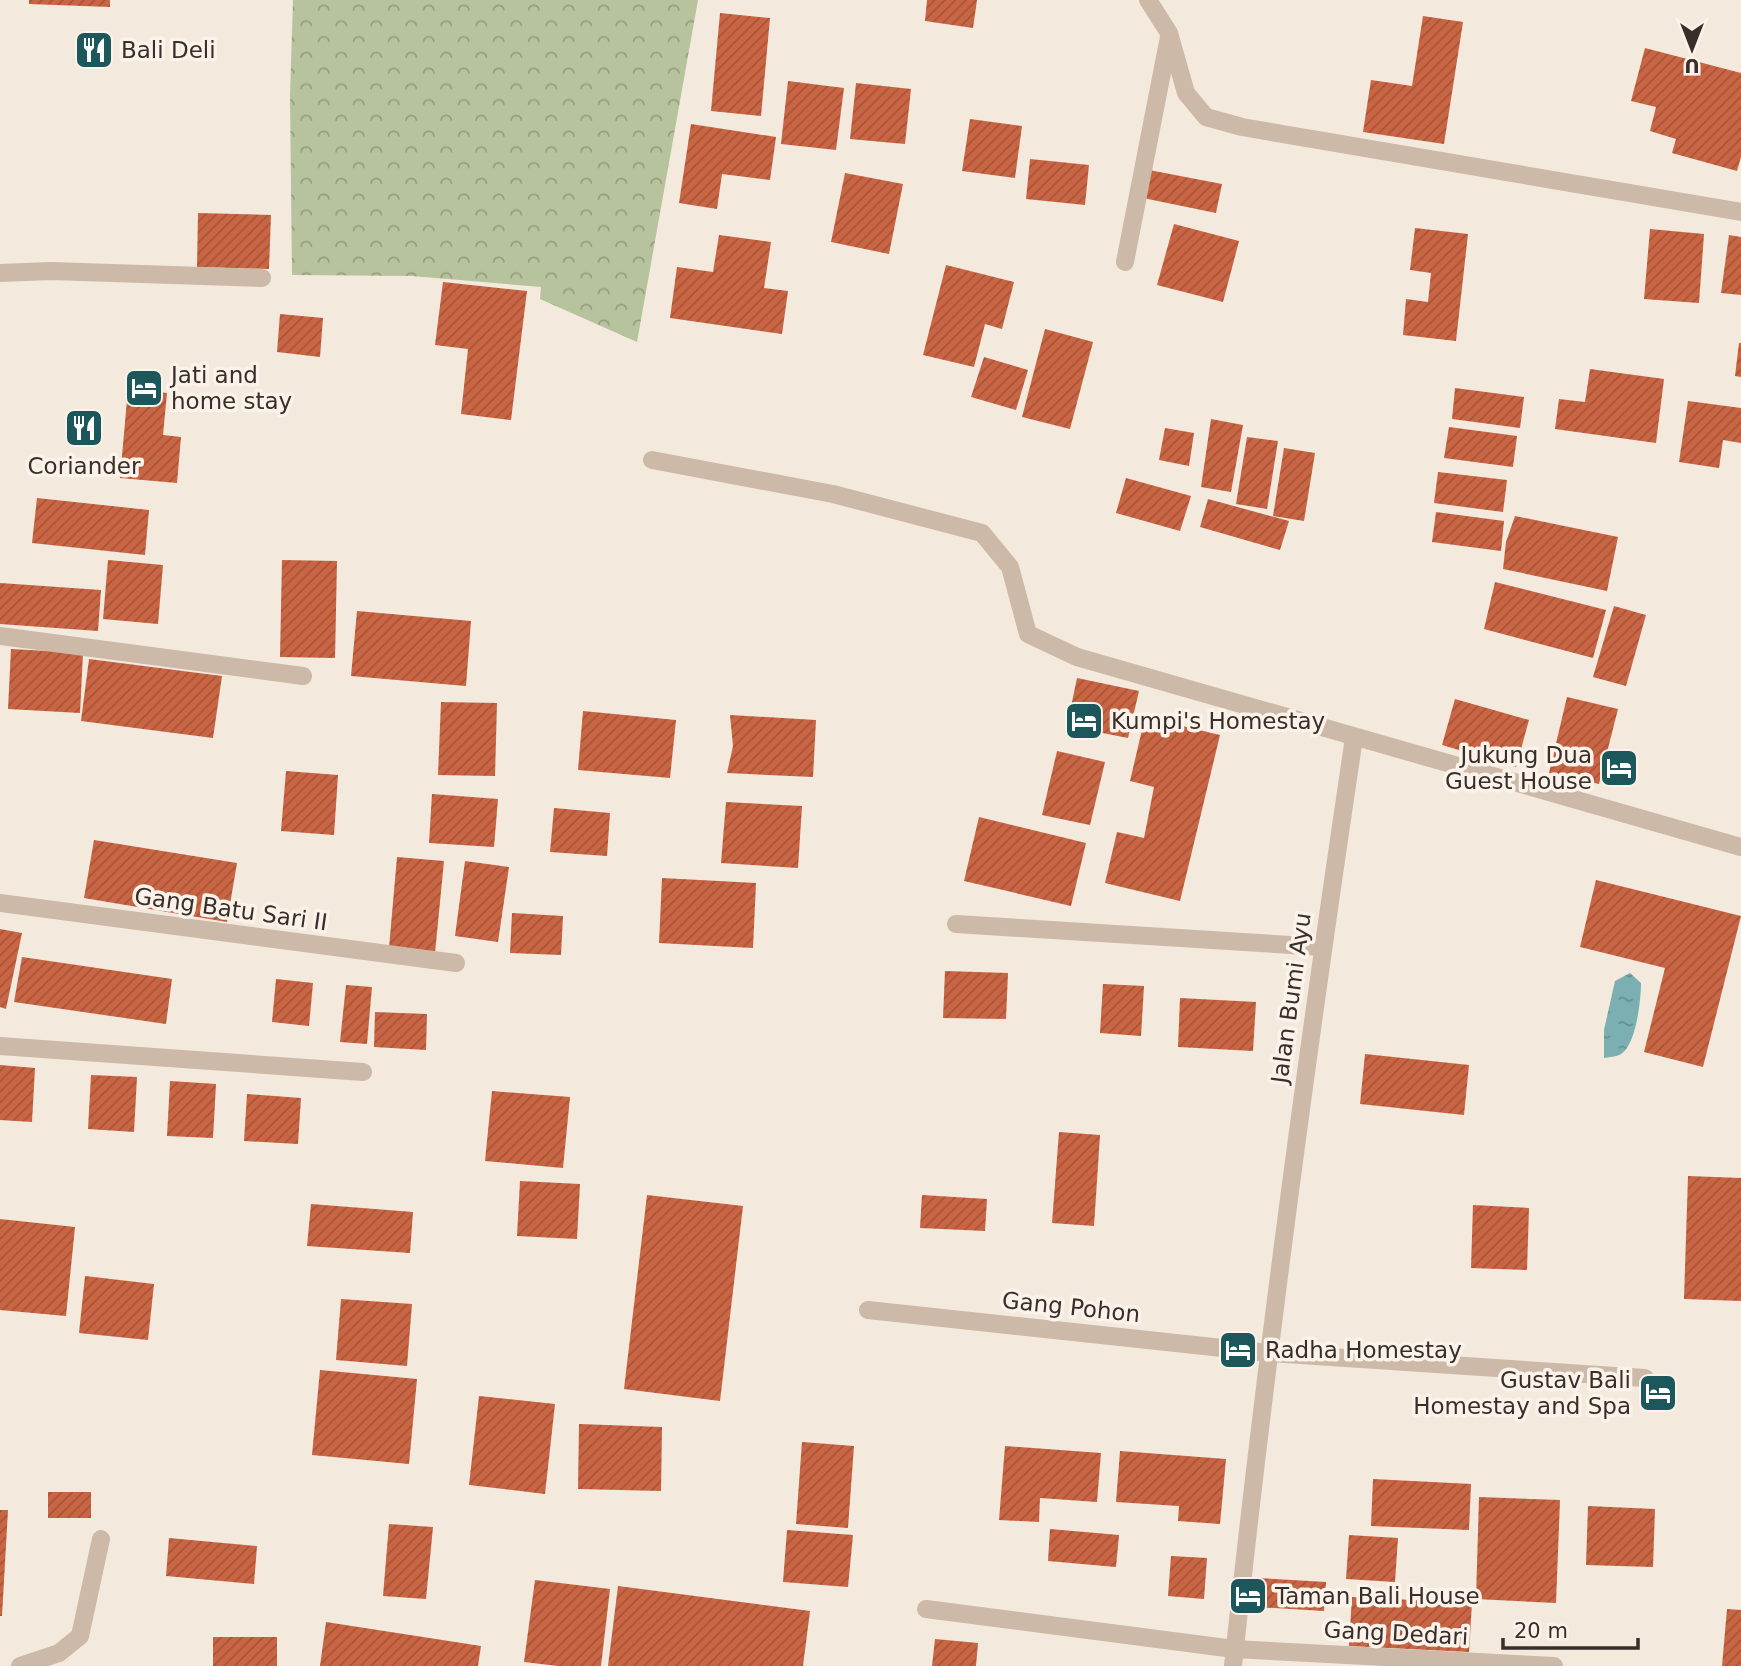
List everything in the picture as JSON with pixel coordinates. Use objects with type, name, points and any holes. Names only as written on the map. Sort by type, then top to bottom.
[{"type":"street","points":[[1148,0],[1169,33],[1186,93],[1206,117],[1242,127],[1741,212]]},
{"type":"street","points":[[1125,262],[1169,33]]},
{"type":"street","points":[[0,273],[51,271],[262,278]]},
{"type":"street","points":[[652,460],[833,494],[982,533],[1010,567],[1028,634],[1077,657],[1741,847]]},
{"type":"street","points":[[0,636],[303,676]]},
{"type":"street","name":"Jalan Bumi Ayu","points":[[1233,1657],[1269,1353],[1354,737]]},
{"type":"street","name":"Gang Batu Sari II","points":[[0,903],[456,963]]},
{"type":"street","points":[[957,924],[1323,947]]},
{"type":"street","points":[[0,1046],[363,1072]]},
{"type":"street","name":"Gang Pohon","points":[[868,1310],[1269,1353],[1645,1378]]},
{"type":"street","points":[[20,1666],[59,1653],[80,1636],[101,1539]]},
{"type":"street","name":"Gang Dedari","points":[[926,1609],[1233,1657],[1554,1666]]},
{"type":"green space","points":[[293,0],[698,0],[637,342],[540,299],[541,287],[412,276],[292,275],[290,96]]},
{"type":"water","points":[[1630,973],[1641,983],[1634,1032],[1621,1054],[1604,1058],[1604,1030],[1615,981]]},
{"type":"building","points":[[29,0],[110,0],[110,7],[29,4]]},
{"type":"building","points":[[927,0],[977,0],[973,28],[925,21]]},
{"type":"building","points":[[720,13],[770,18],[761,116],[711,111]]},
{"type":"building","points":[[1423,16],[1463,22],[1444,144],[1363,132],[1371,80],[1412,86]]},
{"type":"building","points":[[1645,48],[1741,73],[1741,157],[1737,171],[1672,153],[1676,139],[1650,131],[1656,107],[1631,101]]},
{"type":"building","points":[[788,81],[844,88],[836,150],[781,144]]},
{"type":"building","points":[[856,83],[911,89],[905,144],[850,139]]},
{"type":"building","points":[[970,119],[1022,126],[1015,178],[962,171]]},
{"type":"building","points":[[691,124],[776,137],[770,180],[722,174],[717,209],[679,203]]},
{"type":"building","points":[[1030,159],[1089,165],[1085,205],[1026,199]]},
{"type":"building","points":[[1149,170],[1222,184],[1216,213],[1143,198]]},
{"type":"building","points":[[845,173],[903,184],[889,254],[831,242]]},
{"type":"building","points":[[198,213],[271,215],[269,269],[197,267]]},
{"type":"building","points":[[1174,224],[1239,241],[1223,302],[1157,285]]},
{"type":"building","points":[[1415,228],[1468,234],[1456,341],[1403,335],[1406,299],[1428,302],[1431,273],[1410,270]]},
{"type":"building","points":[[1650,229],[1704,234],[1699,303],[1644,299]]},
{"type":"building","points":[[719,235],[771,242],[764,288],[788,291],[782,334],[670,318],[677,267],[713,272]]},
{"type":"building","points":[[1729,235],[1741,237],[1741,295],[1721,293]]},
{"type":"building","points":[[946,265],[1014,282],[1002,329],[985,324],[974,367],[923,355]]},
{"type":"building","points":[[443,282],[527,291],[511,420],[461,414],[468,349],[435,345]]},
{"type":"building","points":[[280,314],[323,318],[320,357],[277,352]]},
{"type":"building","points":[[1045,329],[1093,342],[1070,429],[1022,417]]},
{"type":"building","points":[[1741,343],[1741,377],[1735,376]]},
{"type":"building","points":[[984,357],[1028,370],[1016,410],[971,397]]},
{"type":"building","points":[[1590,369],[1664,379],[1656,443],[1555,429],[1559,399],[1585,402]]},
{"type":"building","points":[[1455,388],[1524,397],[1520,428],[1452,419]]},
{"type":"building","points":[[128,389],[167,393],[163,435],[181,437],[177,483],[120,478]]},
{"type":"building","points":[[1688,401],[1741,408],[1741,443],[1723,440],[1719,468],[1679,462]]},
{"type":"building","points":[[1211,419],[1243,425],[1231,492],[1201,487]]},
{"type":"building","points":[[1449,427],[1517,436],[1513,467],[1444,458]]},
{"type":"building","points":[[1165,428],[1194,433],[1189,466],[1159,460]]},
{"type":"building","points":[[1247,437],[1278,441],[1267,509],[1236,504]]},
{"type":"building","points":[[1284,448],[1315,453],[1304,521],[1273,516]]},
{"type":"building","points":[[1438,472],[1507,480],[1503,512],[1434,503]]},
{"type":"building","points":[[1126,478],[1191,496],[1180,531],[1116,513]]},
{"type":"building","points":[[37,498],[149,510],[145,555],[32,543]]},
{"type":"building","points":[[1208,499],[1289,521],[1280,550],[1200,527]]},
{"type":"building","points":[[1436,512],[1504,521],[1501,551],[1432,542]]},
{"type":"building","points":[[1515,516],[1618,537],[1607,591],[1503,569],[1506,542]]},
{"type":"building","points":[[108,560],[163,565],[158,624],[103,619]]},
{"type":"building","points":[[282,560],[337,561],[335,658],[280,657]]},
{"type":"building","points":[[1495,582],[1606,610],[1593,658],[1484,629]]},
{"type":"building","points":[[0,583],[101,590],[98,631],[0,624]]},
{"type":"building","points":[[1614,606],[1646,615],[1626,686],[1593,677]]},
{"type":"building","points":[[357,611],[471,621],[466,686],[351,676]]},
{"type":"building","points":[[11,649],[83,653],[80,713],[8,709]]},
{"type":"building","points":[[89,659],[222,676],[213,738],[81,721]]},
{"type":"building","points":[[1077,678],[1139,691],[1128,738],[1067,726]]},
{"type":"building","points":[[1567,697],[1618,709],[1599,784],[1549,773]]},
{"type":"building","points":[[1455,699],[1529,720],[1516,767],[1442,745]]},
{"type":"building","points":[[441,702],[497,703],[495,776],[438,775]]},
{"type":"building","points":[[583,711],[676,720],[670,778],[578,770]]},
{"type":"building","points":[[730,715],[816,720],[813,777],[727,773],[733,746]]},
{"type":"building","points":[[1145,717],[1220,735],[1180,901],[1105,883],[1117,832],[1144,838],[1154,787],[1130,781]]},
{"type":"building","points":[[1057,751],[1105,762],[1090,825],[1042,815]]},
{"type":"building","points":[[286,771],[338,775],[334,835],[281,831]]},
{"type":"building","points":[[432,794],[498,799],[494,847],[429,843]]},
{"type":"building","points":[[726,802],[802,806],[798,868],[721,863]]},
{"type":"building","points":[[554,808],[610,813],[607,856],[550,852]]},
{"type":"building","points":[[979,817],[1086,843],[1071,906],[964,881]]},
{"type":"building","points":[[94,840],[237,863],[227,922],[84,898]]},
{"type":"building","points":[[397,857],[444,861],[435,953],[389,948]]},
{"type":"building","points":[[465,861],[509,867],[498,942],[455,936]]},
{"type":"building","points":[[662,878],[756,883],[753,948],[659,943]]},
{"type":"building","points":[[1596,880],[1741,916],[1703,1067],[1644,1052],[1665,968],[1580,947]]},
{"type":"building","points":[[512,913],[563,916],[561,955],[510,953]]},
{"type":"building","points":[[0,929],[22,933],[6,1009],[0,1007]]},
{"type":"building","points":[[22,957],[172,979],[166,1024],[14,1002]]},
{"type":"building","points":[[945,971],[1008,973],[1006,1019],[943,1018]]},
{"type":"building","points":[[276,979],[313,983],[309,1026],[272,1022]]},
{"type":"building","points":[[1103,984],[1144,986],[1141,1036],[1100,1033]]},
{"type":"building","points":[[346,985],[372,987],[367,1044],[340,1042]]},
{"type":"building","points":[[1180,998],[1256,1002],[1253,1051],[1178,1047]]},
{"type":"building","points":[[375,1012],[427,1014],[426,1050],[374,1047]]},
{"type":"building","points":[[1365,1054],[1469,1065],[1464,1115],[1360,1104]]},
{"type":"building","points":[[0,1065],[35,1068],[32,1122],[0,1120]]},
{"type":"building","points":[[91,1075],[137,1077],[134,1132],[88,1129]]},
{"type":"building","points":[[170,1081],[216,1084],[213,1138],[167,1136]]},
{"type":"building","points":[[492,1091],[570,1097],[563,1168],[485,1161]]},
{"type":"building","points":[[247,1094],[301,1098],[298,1144],[244,1141]]},
{"type":"building","points":[[1059,1132],[1100,1135],[1094,1226],[1052,1223]]},
{"type":"building","points":[[1688,1176],[1741,1178],[1741,1301],[1684,1299]]},
{"type":"building","points":[[520,1181],[580,1184],[577,1239],[517,1236]]},
{"type":"building","points":[[647,1195],[743,1206],[720,1401],[624,1389]]},
{"type":"building","points":[[922,1195],[987,1199],[985,1231],[920,1228]]},
{"type":"building","points":[[311,1204],[413,1212],[410,1253],[307,1246]]},
{"type":"building","points":[[1473,1205],[1529,1208],[1527,1270],[1471,1268]]},
{"type":"building","points":[[0,1219],[75,1227],[66,1316],[0,1310]]},
{"type":"building","points":[[85,1276],[154,1284],[148,1340],[79,1333]]},
{"type":"building","points":[[341,1299],[412,1304],[407,1366],[336,1360]]},
{"type":"building","points":[[320,1370],[417,1379],[409,1464],[312,1455]]},
{"type":"building","points":[[479,1396],[555,1404],[545,1494],[469,1485]]},
{"type":"building","points":[[579,1424],[662,1427],[661,1491],[578,1489]]},
{"type":"building","points":[[802,1442],[854,1446],[848,1528],[796,1524]]},
{"type":"building","points":[[1005,1446],[1101,1453],[1097,1502],[1040,1498],[1039,1522],[999,1520]]},
{"type":"building","points":[[1120,1451],[1226,1459],[1220,1524],[1178,1521],[1179,1506],[1116,1502]]},
{"type":"building","points":[[1373,1479],[1471,1484],[1469,1530],[1371,1526]]},
{"type":"building","points":[[48,1492],[91,1492],[91,1518],[48,1518]]},
{"type":"building","points":[[1479,1497],[1560,1500],[1556,1603],[1476,1599]]},
{"type":"building","points":[[1588,1506],[1655,1509],[1653,1567],[1586,1565]]},
{"type":"building","points":[[0,1510],[8,1510],[2,1616],[0,1616]]},
{"type":"building","points":[[389,1524],[433,1527],[426,1599],[383,1596]]},
{"type":"building","points":[[1050,1529],[1119,1535],[1116,1567],[1048,1561]]},
{"type":"building","points":[[787,1530],[853,1535],[848,1587],[783,1582]]},
{"type":"building","points":[[1349,1535],[1398,1538],[1395,1582],[1346,1579]]},
{"type":"building","points":[[169,1538],[257,1546],[254,1584],[166,1576]]},
{"type":"building","points":[[1171,1556],[1207,1558],[1204,1599],[1168,1596]]},
{"type":"building","points":[[1257,1578],[1326,1582],[1324,1611],[1255,1607]]},
{"type":"building","points":[[535,1580],[610,1589],[601,1666],[558,1666],[524,1662]]},
{"type":"building","points":[[618,1586],[810,1611],[803,1666],[608,1666]]},
{"type":"building","points":[[1352,1597],[1472,1603],[1469,1652],[1349,1646]]},
{"type":"building","points":[[1727,1609],[1741,1610],[1741,1666],[1722,1666]]},
{"type":"building","points":[[326,1622],[481,1646],[478,1666],[320,1666]]},
{"type":"building","points":[[213,1637],[277,1637],[277,1666],[213,1666]]},
{"type":"building","points":[[935,1639],[978,1643],[976,1666],[932,1666]]},
{"type":"place","name":"Bali Deli","points":[[94,50]]},
{"type":"place","name":"Jati and home stay","points":[[144,388]]},
{"type":"place","name":"Coriander","points":[[84,428]]},
{"type":"place","name":"Kumpi's Homestay","points":[[1084,721]]},
{"type":"place","name":"Jukung Dua Guest House","points":[[1619,768]]},
{"type":"place","name":"Radha Homestay","points":[[1238,1350]]},
{"type":"place","name":"Gustav Bali Homestay and Spa","points":[[1658,1393]]},
{"type":"place","name":"Taman Bali House","points":[[1248,1596]]}]
